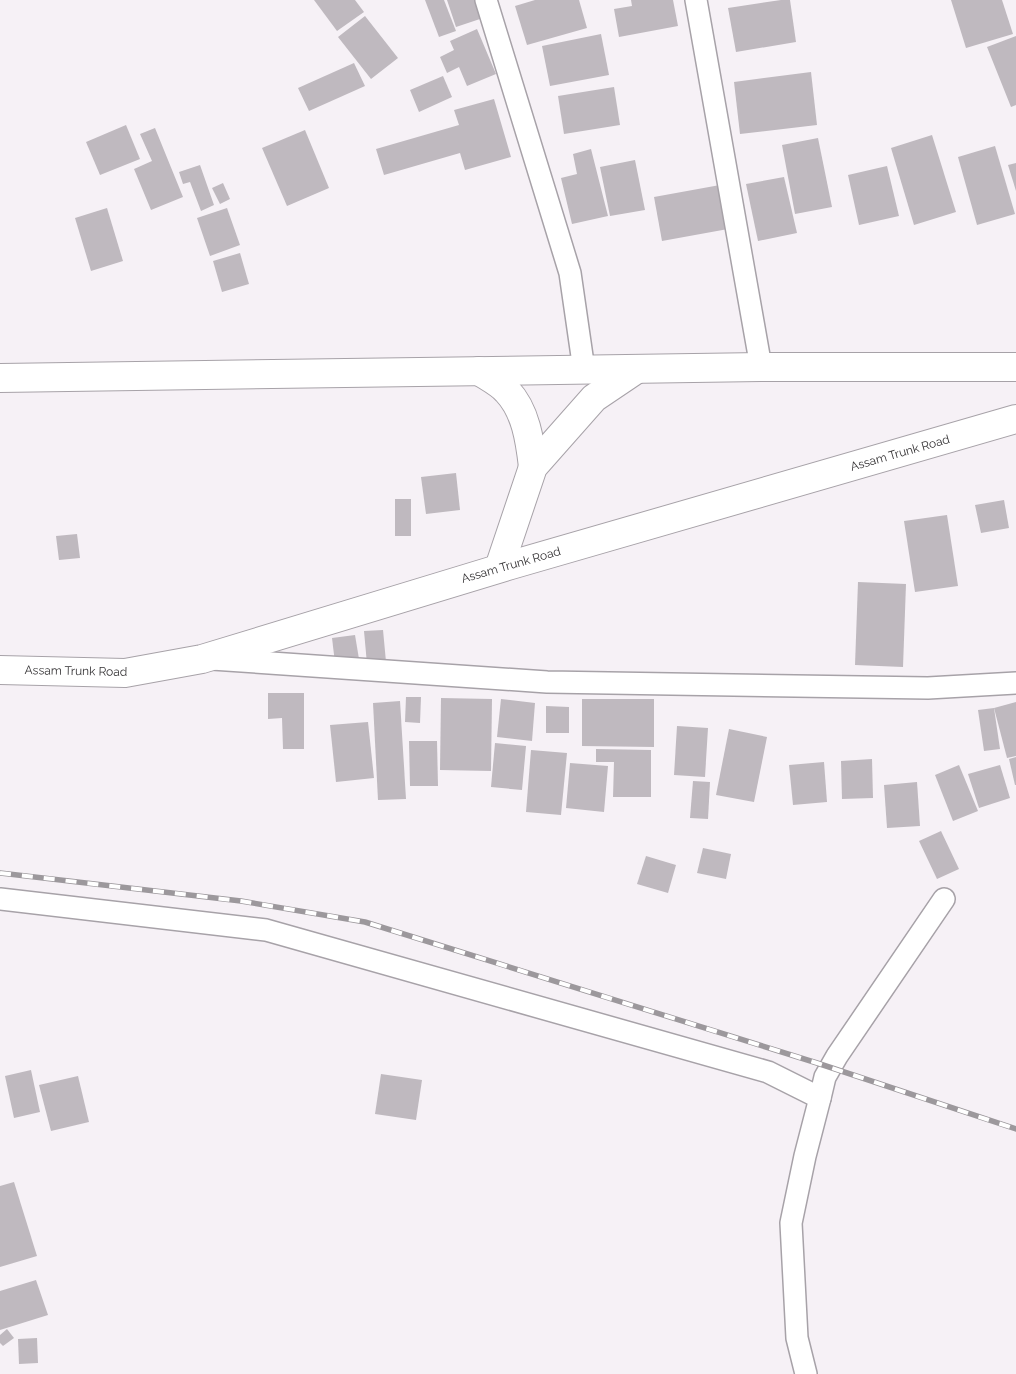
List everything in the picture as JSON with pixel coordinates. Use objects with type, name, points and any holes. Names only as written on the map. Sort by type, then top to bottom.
[{"type":"main road","points":[[0,378],[761,367],[1016,367]]},
{"type":"main road","points":[[499,568],[533,467],[594,398],[637,369]]},
{"type":"main road","points":[[479,371],[507,391],[522,414],[530,443],[533,467]]},
{"type":"main road","name":"Assam Trunk Road","points":[[0,670],[125,673],[202,659],[499,568],[1016,419]]},
{"type":"street","points":[[486,0],[570,273],[584,370]]},
{"type":"street","points":[[696,0],[761,367]]},
{"type":"street","points":[[202,659],[548,682],[928,688],[1016,683]]},
{"type":"street","points":[[0,898],[266,930],[768,1072],[820,1098]]},
{"type":"street","points":[[806,1374],[797,1338],[792,1223],[805,1156],[826,1077],[837,1056],[944,899]]},
{"type":"building","points":[[314,0],[355,0],[364,12],[337,31]]},
{"type":"building","points":[[425,0],[444,0],[456,31],[439,37]]},
{"type":"building","points":[[447,0],[477,0],[483,18],[456,27]]},
{"type":"building","points":[[535,0],[579,0],[587,28],[527,45],[515,6]]},
{"type":"building","points":[[631,0],[673,0],[678,26],[619,37],[614,9],[632,6]]},
{"type":"building","points":[[790,0],[796,42],[736,52],[728,8]]},
{"type":"building","points":[[951,0],[1002,0],[1013,34],[966,48]]},
{"type":"building","points":[[365,16],[398,58],[371,79],[338,37]]},
{"type":"building","points":[[477,29],[496,74],[467,86],[459,67],[447,73],[440,57],[454,50],[450,41]]},
{"type":"building","points":[[601,34],[609,75],[550,86],[542,46]]},
{"type":"building","points":[[1016,36],[1016,105],[1011,107],[987,47]]},
{"type":"building","points":[[354,63],[365,86],[309,111],[298,88]]},
{"type":"building","points":[[811,72],[817,125],[740,134],[734,82]]},
{"type":"building","points":[[443,76],[452,97],[419,112],[410,90]]},
{"type":"building","points":[[614,87],[620,125],[564,134],[558,96]]},
{"type":"building","points":[[494,99],[511,157],[465,170],[460,153],[384,175],[376,149],[459,125],[454,110]]},
{"type":"building","points":[[126,125],[140,159],[100,175],[86,142]]},
{"type":"building","points":[[155,128],[183,197],[151,210],[134,169],[152,161],[140,134]]},
{"type":"building","points":[[305,130],[329,188],[287,206],[262,148]]},
{"type":"building","points":[[932,135],[956,212],[914,225],[891,148]]},
{"type":"building","points":[[818,138],[832,207],[795,214],[782,145]]},
{"type":"building","points":[[995,146],[1015,214],[977,225],[958,157]]},
{"type":"building","points":[[591,149],[608,216],[572,224],[561,178],[577,174],[573,154]]},
{"type":"building","points":[[635,160],[645,210],[610,216],[600,167]]},
{"type":"building","points":[[1016,163],[1016,191],[1008,165]]},
{"type":"building","points":[[200,165],[214,205],[201,211],[190,182],[183,184],[179,172]]},
{"type":"building","points":[[887,166],[899,216],[859,225],[848,175]]},
{"type":"building","points":[[784,177],[797,233],[758,241],[746,184]]},
{"type":"building","points":[[223,183],[230,199],[220,204],[212,188]]},
{"type":"building","points":[[720,185],[728,229],[662,241],[654,197]]},
{"type":"building","points":[[107,208],[123,261],[91,271],[75,218]]},
{"type":"building","points":[[227,208],[240,245],[210,256],[197,218]]},
{"type":"building","points":[[240,253],[249,284],[222,292],[213,261]]},
{"type":"building","points":[[456,473],[460,510],[426,514],[421,477]]},
{"type":"building","points":[[395,499],[411,499],[411,536],[395,536]]},
{"type":"building","points":[[1004,500],[1009,528],[981,533],[975,505]]},
{"type":"building","points":[[947,515],[958,586],[915,592],[904,521]]},
{"type":"building","points":[[77,534],[80,558],[59,560],[56,536]]},
{"type":"building","points":[[858,582],[906,584],[903,667],[855,665]]},
{"type":"building","points":[[383,630],[386,662],[367,664],[364,631]]},
{"type":"building","points":[[355,635],[359,659],[335,663],[332,638]]},
{"type":"building","points":[[268,693],[304,693],[304,749],[283,749],[282,718],[268,719]]},
{"type":"building","points":[[406,697],[421,697],[420,723],[405,722]]},
{"type":"building","points":[[441,698],[492,699],[491,771],[440,770]]},
{"type":"building","points":[[501,699],[535,703],[532,741],[497,737]]},
{"type":"building","points":[[582,699],[654,699],[654,747],[582,746]]},
{"type":"building","points":[[400,701],[406,799],[378,800],[373,703]]},
{"type":"building","points":[[1016,702],[1016,756],[1007,758],[994,708]]},
{"type":"building","points":[[546,706],[569,707],[569,733],[546,733]]},
{"type":"building","points":[[994,708],[1000,749],[984,751],[978,710]]},
{"type":"building","points":[[368,722],[374,778],[336,782],[330,725]]},
{"type":"building","points":[[677,726],[708,728],[705,777],[674,775]]},
{"type":"building","points":[[729,729],[767,737],[754,802],[716,795]]},
{"type":"building","points":[[409,741],[437,741],[438,786],[410,786]]},
{"type":"building","points":[[495,743],[526,746],[522,790],[491,787]]},
{"type":"building","points":[[596,749],[651,750],[651,797],[613,797],[614,762],[596,762]]},
{"type":"building","points":[[531,750],[567,753],[561,815],[526,812]]},
{"type":"building","points":[[1016,757],[1016,785],[1015,785],[1009,759]]},
{"type":"building","points":[[872,759],[873,798],[842,799],[841,761]]},
{"type":"building","points":[[824,762],[827,802],[793,805],[789,765]]},
{"type":"building","points":[[570,763],[608,766],[604,812],[566,808]]},
{"type":"building","points":[[959,765],[978,811],[953,821],[935,775]]},
{"type":"building","points":[[1000,765],[1010,798],[979,808],[968,774]]},
{"type":"building","points":[[693,781],[710,782],[708,819],[690,818]]},
{"type":"building","points":[[917,782],[920,826],[887,828],[884,785]]},
{"type":"building","points":[[941,831],[959,869],[937,879],[919,841]]},
{"type":"building","points":[[703,848],[731,854],[726,879],[697,873]]},
{"type":"building","points":[[646,856],[676,865],[668,893],[637,884]]},
{"type":"building","points":[[31,1070],[40,1112],[14,1118],[5,1076]]},
{"type":"building","points":[[381,1074],[422,1080],[416,1120],[375,1114]]},
{"type":"building","points":[[78,1076],[89,1122],[51,1131],[39,1085]]},
{"type":"building","points":[[14,1182],[37,1256],[0,1267],[0,1186]]},
{"type":"building","points":[[36,1280],[48,1315],[0,1330],[0,1291]]},
{"type":"building","points":[[7,1329],[14,1338],[3,1346],[0,1343],[0,1335]]},
{"type":"building","points":[[37,1338],[38,1363],[19,1364],[18,1339]]},
{"type":"railway","points":[[0,873],[241,901],[365,922],[817,1063],[1016,1129]]}]
